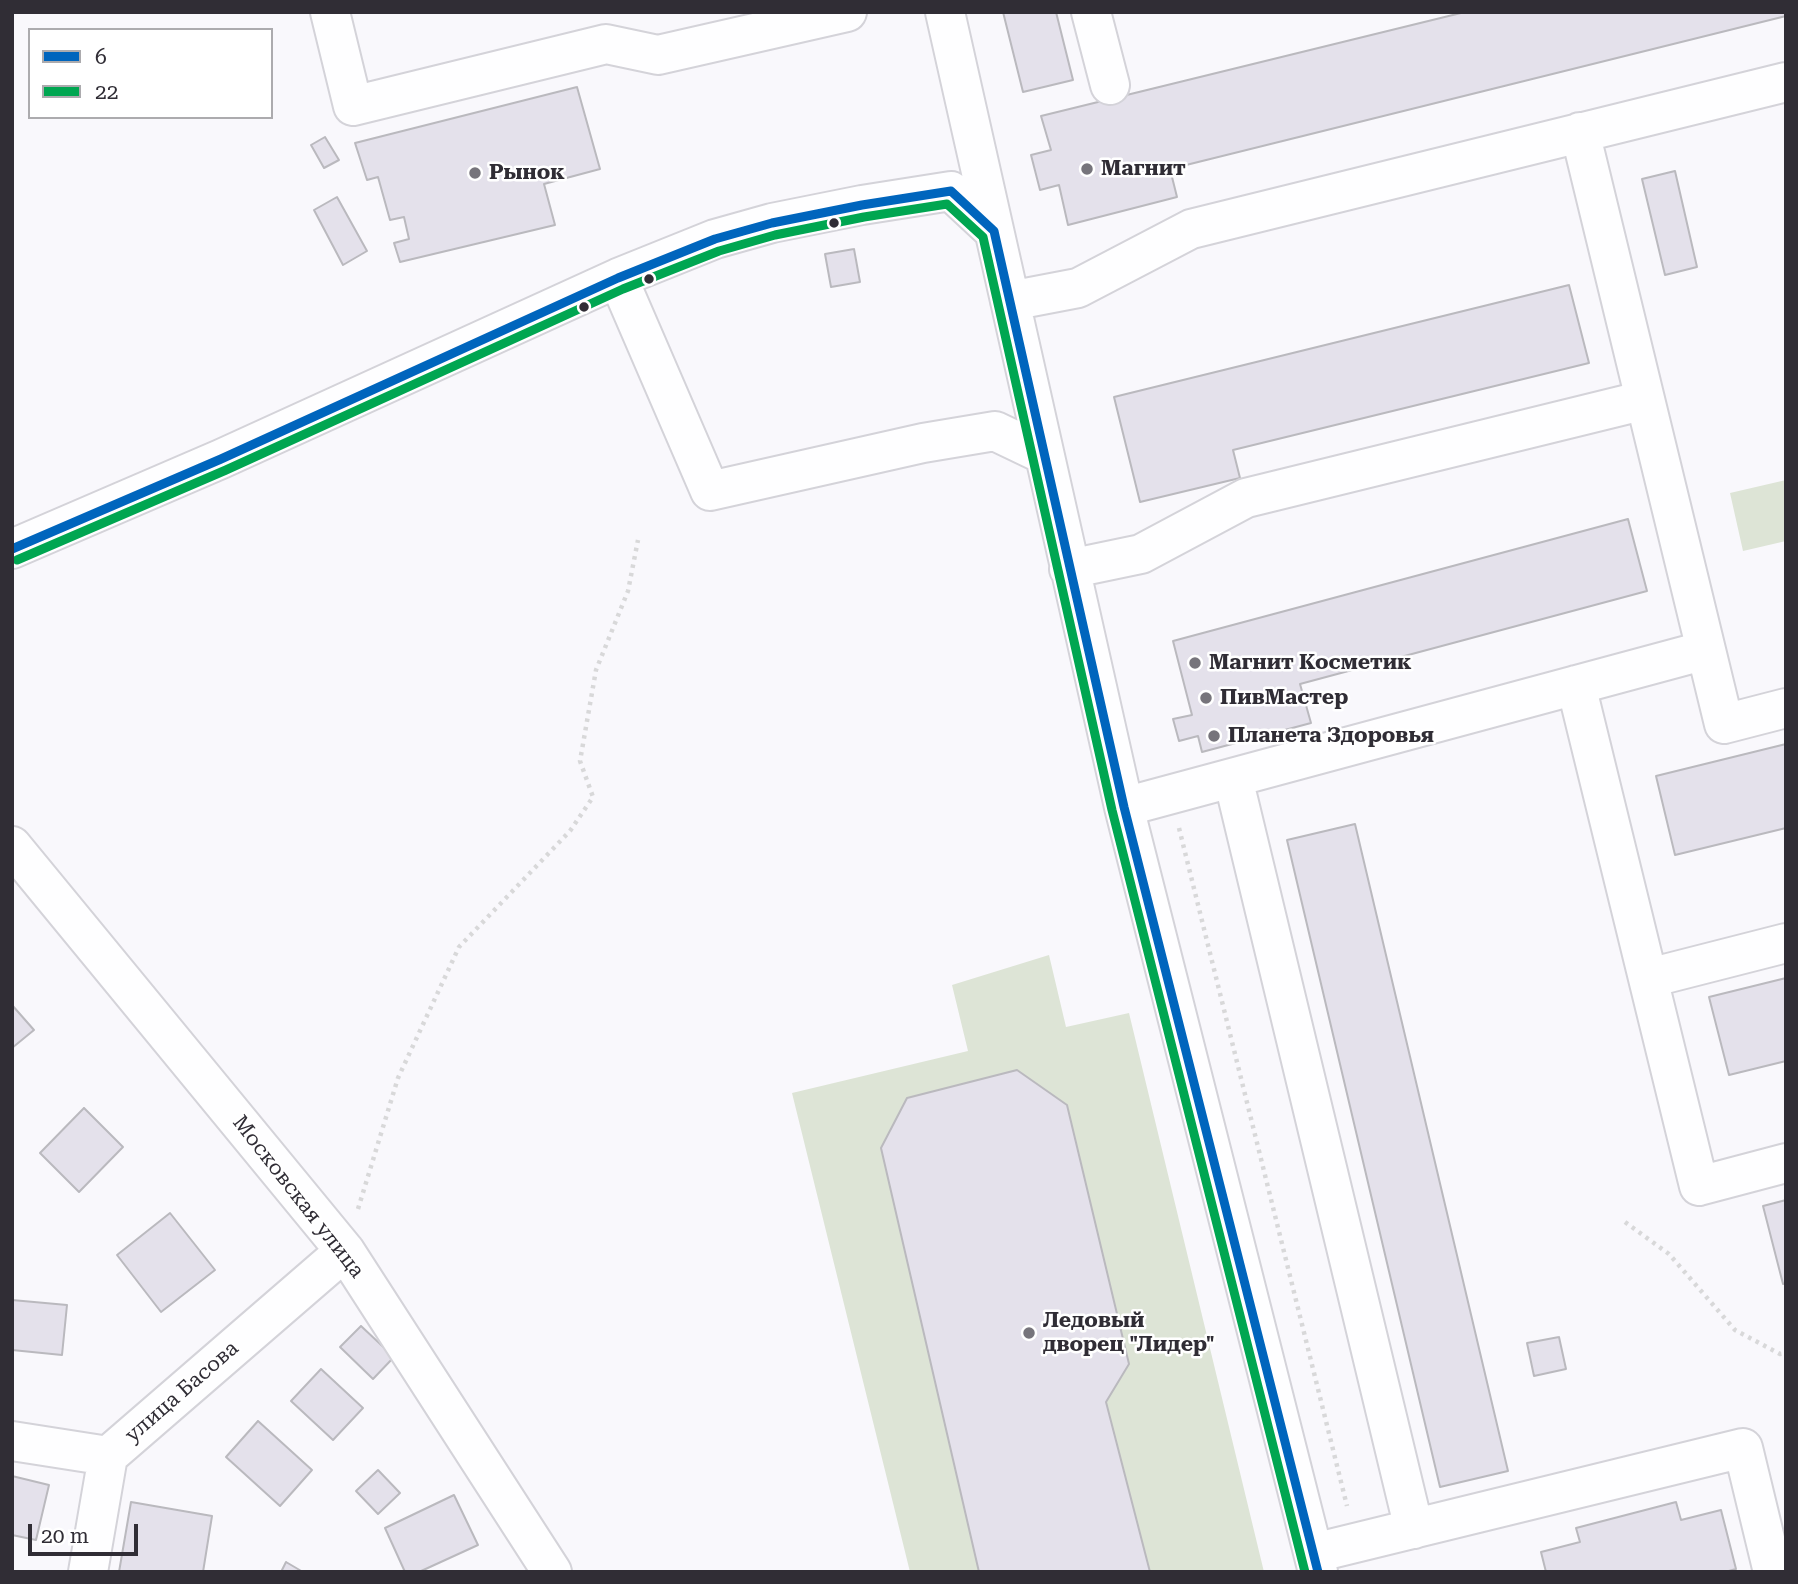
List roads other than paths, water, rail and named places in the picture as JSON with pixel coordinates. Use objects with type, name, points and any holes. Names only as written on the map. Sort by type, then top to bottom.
[{"type":"street","points":[[300,12],[333,23],[353,106],[606,44],[658,55],[847,12]]},
{"type":"street","points":[[945,12],[1124,807],[1316,1563],[1356,1544],[1743,1448],[1773,1572]]},
{"type":"street","points":[[1091,12],[1110,85]]},
{"type":"street","points":[[1010,301],[1078,288],[1191,229],[1786,82]]},
{"type":"street","points":[[1580,132],[1724,724],[1786,708]]},
{"type":"street","points":[[12,549],[221,459],[618,278],[715,239],[772,223],[951,191],[994,231]]},
{"type":"street","points":[[618,278],[710,491],[923,443],[995,431],[1043,454]]},
{"type":"street","points":[[1069,569],[1141,554],[1246,498],[1646,400]]},
{"type":"street","points":[[1124,807],[1706,650]]},
{"type":"street","points":[[1576,685],[1699,1185],[1786,1163]]},
{"type":"street","points":[[1233,778],[1413,1530]]},
{"type":"street","name":"Московская улица","points":[[12,846],[345,1251],[552,1572]]},
{"type":"street","points":[[1648,978],[1786,943]]},
{"type":"street","name":"улица Басова","points":[[88,1572],[108,1456],[345,1251]]},
{"type":"street","points":[[12,1441],[108,1456]]},
{"type":"place","name":"Магнит","points":[[1087,169]]},
{"type":"place","name":"Рынок","points":[[475,173]]},
{"type":"place","name":"Магнит Косметик","points":[[1195,663]]},
{"type":"place","name":"ПивМастер","points":[[1206,698]]},
{"type":"place","name":"Планета Здоровья","points":[[1214,736]]},
{"type":"place","name":"Ледовый дворец \"Лидер\"","points":[[1029,1333]]}]
